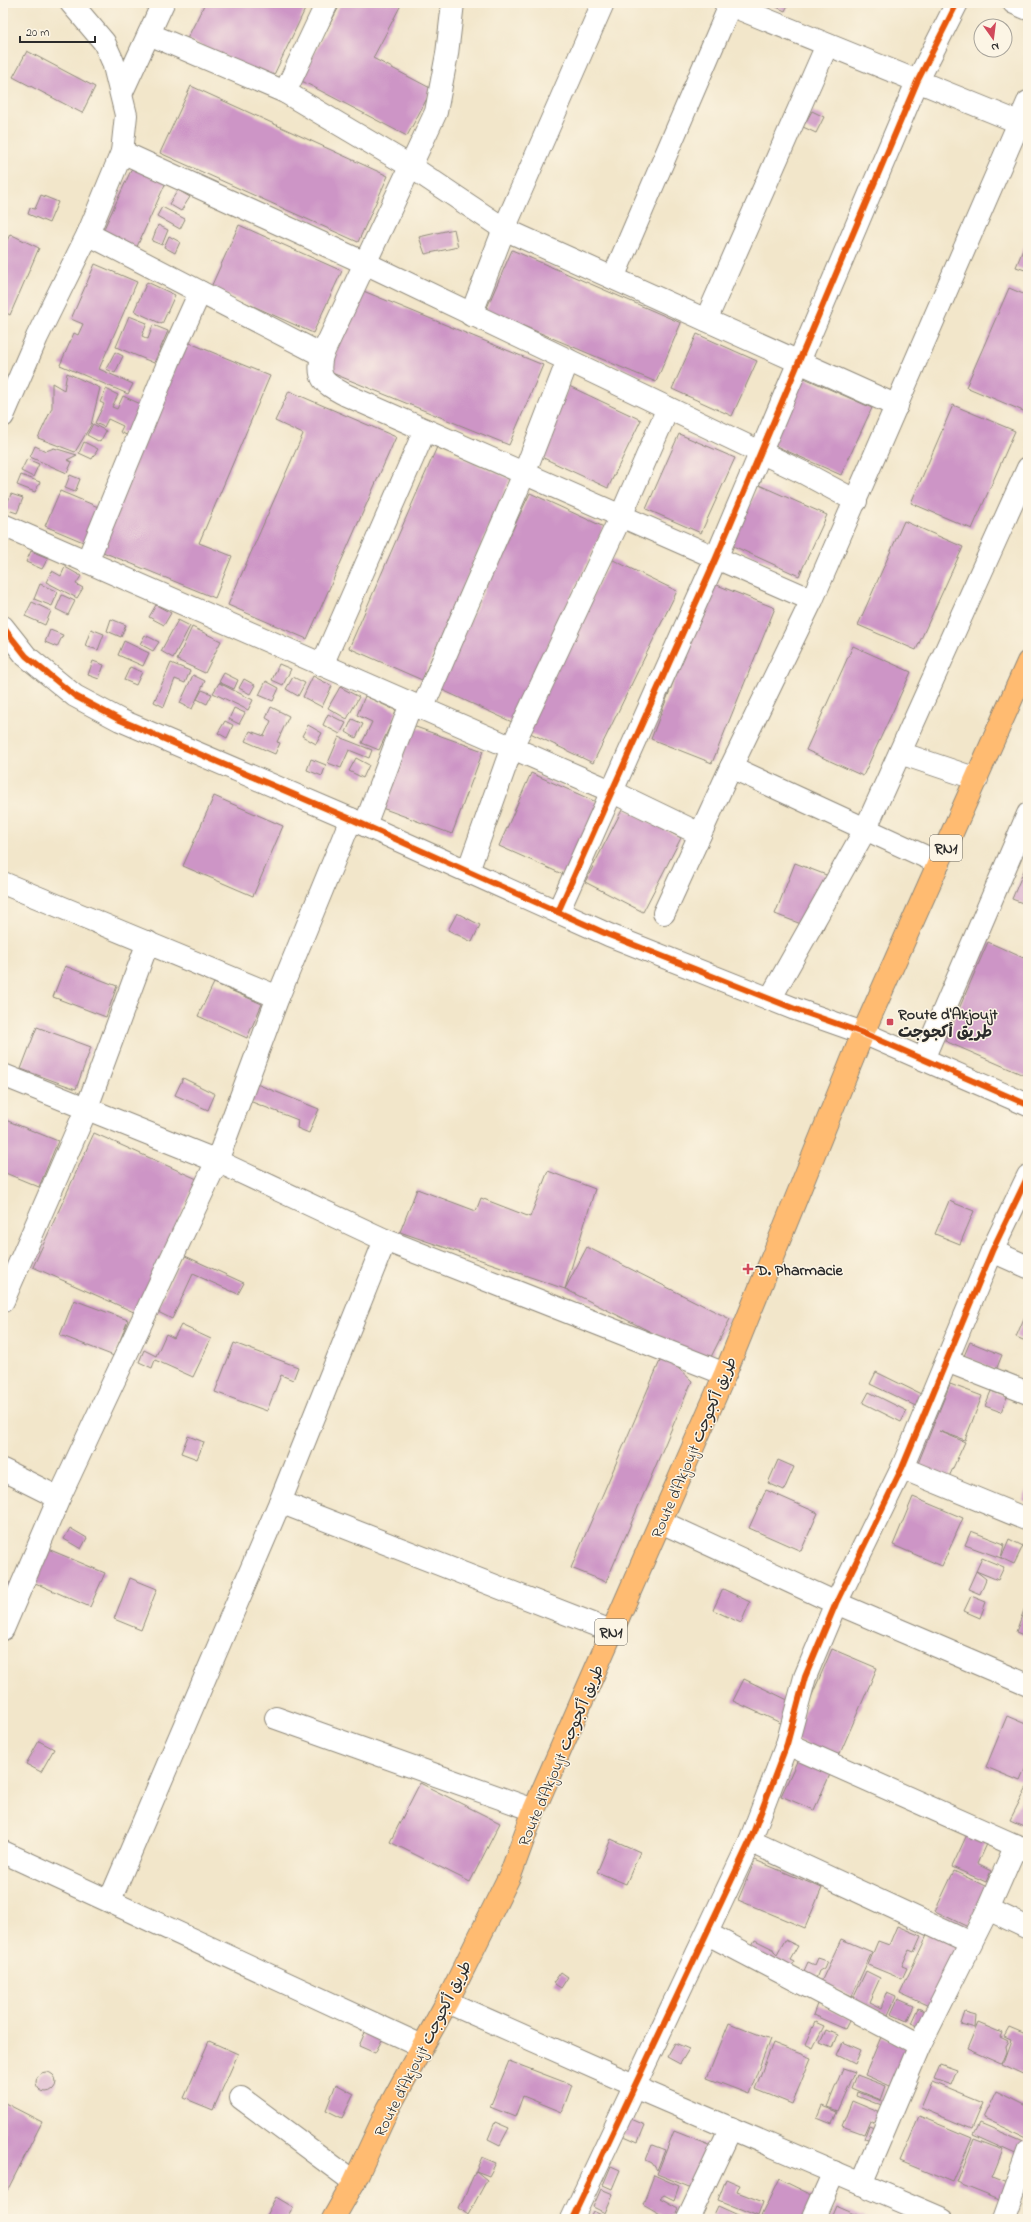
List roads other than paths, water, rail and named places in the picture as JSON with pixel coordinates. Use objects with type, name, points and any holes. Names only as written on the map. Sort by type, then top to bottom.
[{"type":"highway","name":"Route d'Akjoujt طريق أكجوجت","points":[[333,2219],[354,2182],[388,2108],[446,2002],[511,1873],[534,1810],[725,1374],[863,1033],[1028,662]]},
{"type":"street","points":[[3,416],[37,337],[88,234],[122,152],[126,115],[122,92],[113,62],[104,42],[71,3]]},
{"type":"street","points":[[122,92],[163,3]]},
{"type":"street","points":[[284,92],[327,3]]},
{"type":"street","points":[[453,3],[447,54],[436,112],[322,355],[318,369],[326,384],[346,395],[812,600]]},
{"type":"street","points":[[471,315],[504,229],[603,3]]},
{"type":"street","points":[[558,912],[716,558],[917,82],[957,3]]},
{"type":"street","points":[[1014,3],[1028,9]]},
{"type":"street","points":[[613,278],[728,4],[1018,122]]},
{"type":"street","points":[[149,34],[284,92],[410,166],[504,229],[898,406]]},
{"type":"street","points":[[706,320],[827,45]]},
{"type":"street","points":[[664,913],[731,767],[812,600],[898,406],[1018,122],[1028,102]]},
{"type":"street","points":[[122,152],[365,263],[471,315],[761,452],[856,501]]},
{"type":"street","points":[[88,234],[322,355]]},
{"type":"street","points":[[87,562],[172,354],[200,292]]},
{"type":"street","points":[[3,1629],[59,1498],[217,1161],[278,997],[358,822],[417,706],[524,474],[568,360]]},
{"type":"street","points":[[468,871],[512,748],[621,516],[668,408]]},
{"type":"street","points":[[322,664],[425,430]]},
{"type":"street","points":[[770,999],[865,830],[1028,468]]},
{"type":"street","points":[[3,525],[612,791],[700,834]]},
{"type":"street","points":[[3,627],[26,656],[75,696],[120,720],[358,822],[609,935],[770,999],[863,1033],[1028,1105]]},
{"type":"street","points":[[3,650],[26,656]]},
{"type":"street","points":[[900,752],[976,779]]},
{"type":"street","points":[[731,767],[939,863]]},
{"type":"street","points":[[923,1059],[1028,814]]},
{"type":"street","points":[[3,883],[278,997]]},
{"type":"street","points":[[3,1301],[10,1262],[86,1110],[148,942]]},
{"type":"street","points":[[3,1075],[86,1110],[217,1161],[385,1240],[725,1374]]},
{"type":"street","points":[[572,2219],[708,1934],[750,1841],[787,1744],[805,1677],[836,1603],[902,1468],[992,1251],[1028,1176]]},
{"type":"street","points":[[110,1900],[280,1502],[385,1240]]},
{"type":"street","points":[[992,1251],[1028,1267]]},
{"type":"street","points":[[947,1361],[1028,1394]]},
{"type":"street","points":[[902,1468],[1028,1520]]},
{"type":"street","points":[[3,1470],[59,1498]]},
{"type":"street","points":[[280,1502],[612,1631]]},
{"type":"street","points":[[661,1522],[836,1603],[1028,1685]]},
{"type":"street","points":[[276,1718],[534,1810]]},
{"type":"street","points":[[787,1744],[1022,1848],[970,1943],[920,2045],[860,2184]]},
{"type":"street","points":[[750,1841],[970,1943]]},
{"type":"street","points":[[3,1852],[110,1900],[422,2046]]},
{"type":"street","points":[[988,1909],[1028,1928]]},
{"type":"street","points":[[708,1934],[920,2045]]},
{"type":"street","points":[[446,2002],[636,2086],[646,2092],[943,2219]]},
{"type":"street","points":[[241,2098],[354,2182]]},
{"type":"street","points":[[688,2219],[731,2128]]},
{"type":"street","points":[[1004,2219],[1028,2152]]},
{"type":"street","points":[[813,2219],[834,2172]]},
{"type":"place","name":"Route d'Akjoujt طريق أكجوجت","points":[[890,1022]]},
{"type":"place","name":"D. Pharmacie","points":[[748,1269]]}]
